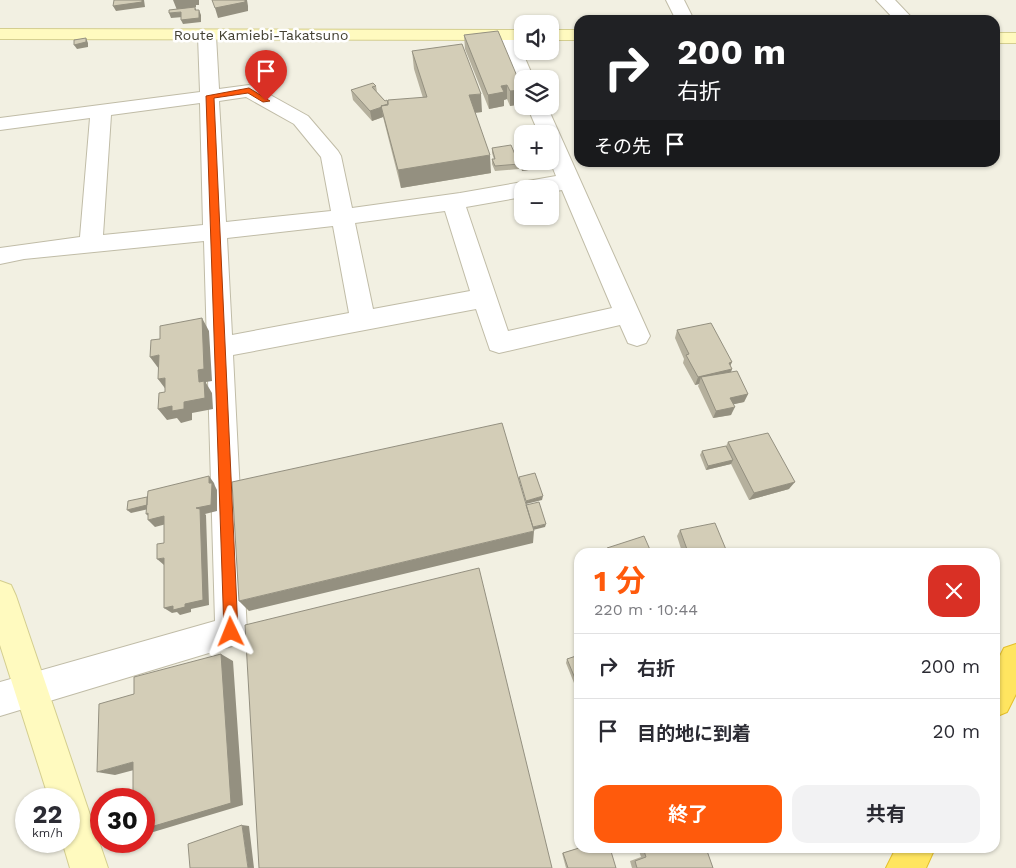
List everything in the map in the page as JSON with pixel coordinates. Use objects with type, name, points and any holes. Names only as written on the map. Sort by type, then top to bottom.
[{"type":"highway","points":[[1000,690],[1016,660]]},
{"type":"highway","points":[[905,868],[913,853]]},
{"type":"main road","name":"Route Kamiebi-Takatsuno","points":[[0,34],[208,36],[514,35]]},
{"type":"main road","points":[[559,35],[574,35]]},
{"type":"main road","points":[[1000,38],[1016,38]]},
{"type":"main road","points":[[0,596],[63,788]]},
{"type":"main road","points":[[80,839],[89,868]]},
{"type":"street","points":[[675,0],[682,15]]},
{"type":"street","points":[[885,0],[900,15]]},
{"type":"street","points":[[0,698],[231,632],[208,36]]},
{"type":"street","points":[[0,124],[249,91],[301,120],[331,156],[363,321]]},
{"type":"street","points":[[91,244],[101,111]]},
{"type":"street","points":[[559,158],[637,336]]},
{"type":"street","points":[[559,183],[569,181]]},
{"type":"street","points":[[0,256],[91,244],[342,218],[454,203],[514,192]]},
{"type":"street","points":[[454,203],[499,343],[627,314]]},
{"type":"street","points":[[220,348],[484,298]]},
{"type":"building","points":[[114,0],[142,0],[142,2],[113,6]]},
{"type":"building","points":[[212,0],[245,0],[245,2],[215,8]]},
{"type":"building","points":[[195,7],[195,10],[199,10],[199,18],[181,20],[181,12],[169,13],[169,10]]},
{"type":"building","points":[[498,31],[514,70],[514,91],[510,91],[507,85],[501,86],[504,92],[488,95],[464,35]]},
{"type":"building","points":[[86,38],[86,42],[74,45],[74,40]]},
{"type":"building","points":[[462,44],[481,94],[469,95],[490,155],[398,170],[381,106],[388,105],[388,100],[427,97],[412,51]]},
{"type":"building","points":[[373,83],[376,86],[372,87],[385,101],[387,100],[388,104],[370,111],[351,90]]},
{"type":"building","points":[[511,145],[514,152],[514,164],[495,166],[492,159],[495,159],[492,148]]},
{"type":"building","points":[[202,318],[204,369],[198,370],[199,382],[204,381],[205,398],[184,402],[184,409],[172,411],[172,406],[158,409],[159,393],[165,392],[165,378],[158,379],[159,355],[150,357],[151,340],[160,339],[160,326]]},
{"type":"building","points":[[711,323],[732,362],[729,363],[732,369],[698,377],[686,355],[689,354],[677,330]]},
{"type":"building","points":[[737,371],[748,394],[730,398],[735,407],[716,411],[701,377]]},
{"type":"building","points":[[502,423],[534,531],[239,601],[232,482]]},
{"type":"building","points":[[768,433],[795,482],[754,493],[728,442]]},
{"type":"building","points":[[726,446],[733,460],[708,466],[702,451]]},
{"type":"building","points":[[535,473],[543,496],[526,501],[519,477]]},
{"type":"building","points":[[209,476],[209,483],[212,483],[211,505],[196,508],[200,509],[203,600],[185,604],[185,607],[173,610],[173,606],[164,608],[164,558],[157,559],[157,544],[164,543],[164,516],[148,520],[148,513],[146,514],[148,491]]},
{"type":"building","points":[[147,497],[147,505],[127,510],[128,501]]},
{"type":"building","points":[[539,502],[546,524],[533,527],[526,505]]},
{"type":"building","points":[[715,523],[725,548],[687,548],[680,530]]},
{"type":"building","points":[[644,536],[649,548],[607,548]]},
{"type":"building","points":[[479,568],[552,868],[259,868],[245,625]]},
{"type":"building","points":[[221,654],[231,803],[155,826],[155,788],[133,788],[133,762],[97,772],[99,704],[134,694],[134,677]]},
{"type":"building","points":[[574,657],[574,676],[567,659]]},
{"type":"building","points":[[242,825],[248,868],[190,868],[188,844]]},
{"type":"building","points":[[574,850],[574,853],[612,853],[616,868],[568,868],[563,853]]},
{"type":"building","points":[[645,853],[708,853],[713,868],[637,868],[635,861],[646,857]]},
{"type":"route","points":[[231,632],[210,96],[249,91],[266,101]]}]
